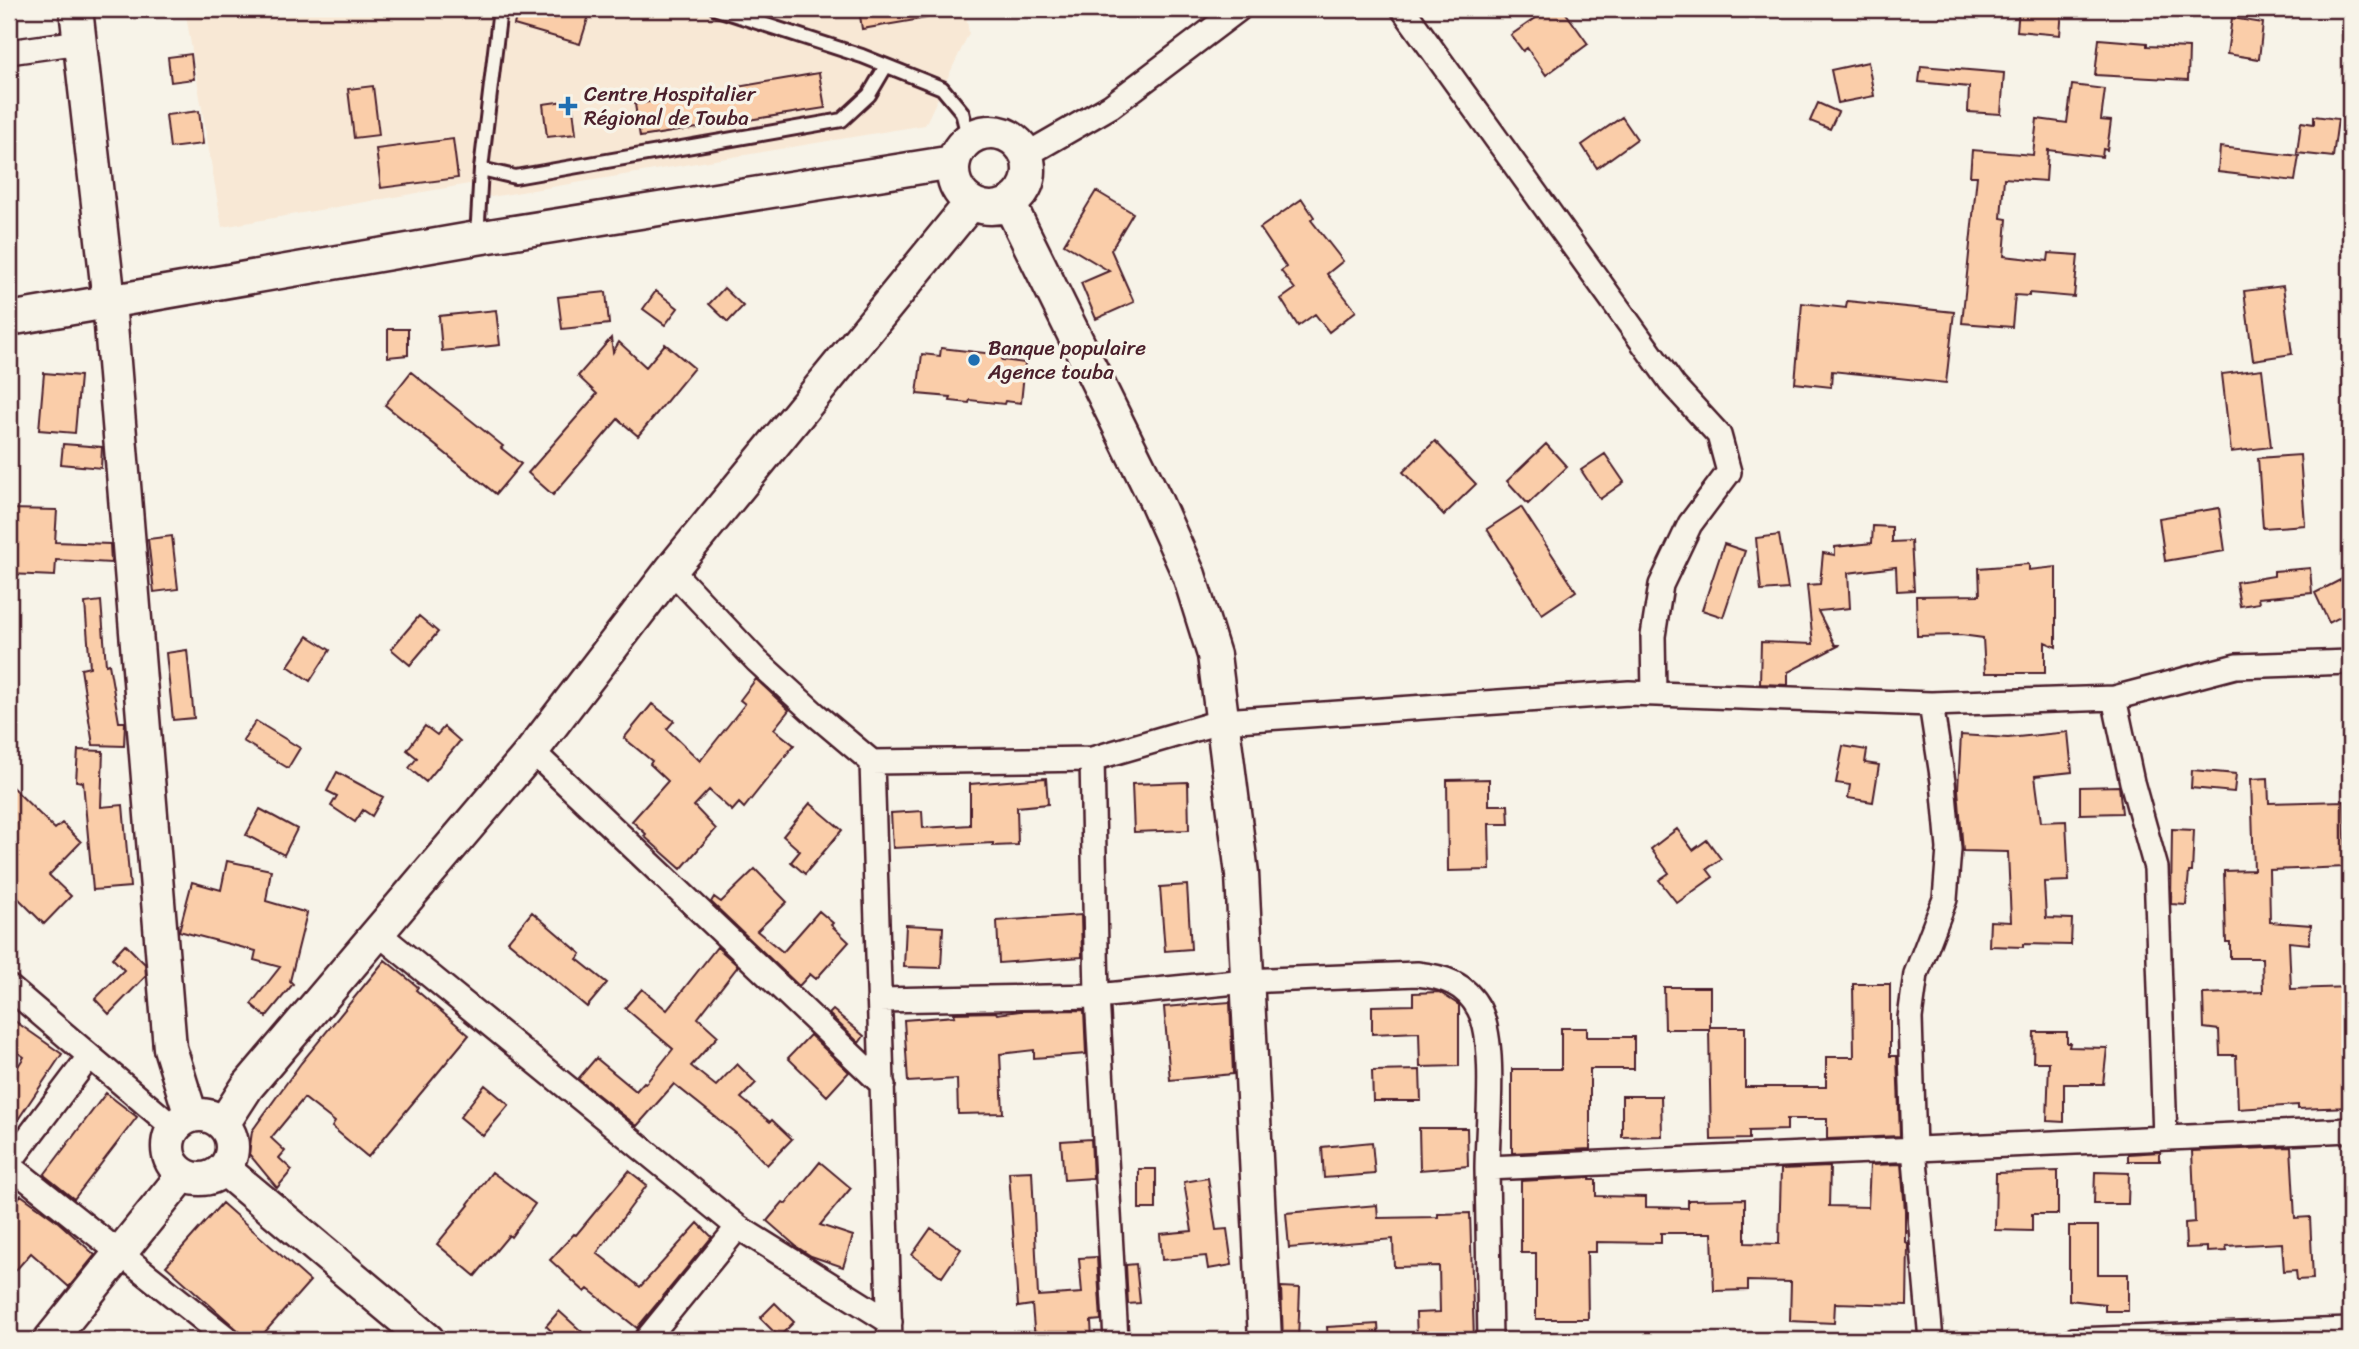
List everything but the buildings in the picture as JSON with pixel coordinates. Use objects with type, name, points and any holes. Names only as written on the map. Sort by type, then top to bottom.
[{"type":"street","points":[[76,9],[109,301],[170,1048],[182,1122]]},
{"type":"street","points":[[1026,155],[1111,106],[1239,9]]},
{"type":"street","points":[[1403,9],[1674,386],[1719,435],[1729,472],[1690,523],[1661,585],[1653,636],[1654,694]]},
{"type":"street","points":[[9,52],[80,42]]},
{"type":"street","points":[[981,133],[1008,135],[1019,144],[1026,155],[1029,168],[1027,182],[1020,194],[1009,203],[985,208],[971,203],[955,186],[952,174],[961,151],[981,133]]},
{"type":"street","points":[[9,319],[961,151]]},
{"type":"street","points":[[223,1124],[247,1087],[532,751],[671,570],[971,203]]},
{"type":"street","points":[[1009,203],[1155,499],[1189,575],[1214,655],[1242,874],[1265,1340]]},
{"type":"street","points":[[671,570],[757,661],[872,762],[1092,759],[1223,721],[1629,693],[1931,704],[2114,698],[2236,666],[2350,662]]},
{"type":"street","points":[[2114,698],[2132,782],[2156,868],[2165,1138]]},
{"type":"street","points":[[1931,704],[1943,782],[1948,849],[1945,899],[1916,974],[1910,1018],[1914,1149],[1931,1340]]},
{"type":"street","points":[[532,751],[883,1085]]},
{"type":"street","points":[[1092,759],[1097,996],[1116,1340]]},
{"type":"street","points":[[872,762],[890,1331]]},
{"type":"street","points":[[378,933],[738,1227],[890,1331]]},
{"type":"street","points":[[880,1000],[1097,996],[1246,981],[1417,974],[1440,976],[1461,987],[1479,1009],[1489,1037],[1487,1168],[1490,1340]]},
{"type":"street","points":[[9,987],[89,1057],[182,1122]]},
{"type":"street","points":[[89,1057],[9,1164],[229,1340]]},
{"type":"street","points":[[202,1115],[213,1117],[223,1124],[230,1134],[233,1146],[225,1169],[205,1180],[183,1175],[174,1166],[169,1153],[169,1140],[182,1122],[202,1115]]},
{"type":"street","points":[[1487,1168],[2350,1130]]},
{"type":"street","points":[[225,1169],[428,1340]]},
{"type":"street","points":[[50,1340],[183,1175]]},
{"type":"street","points":[[646,1340],[738,1227]]},
{"type":"street","points":[[2074,1340],[2350,1330]]},
{"type":"lane","points":[[478,238],[481,169],[500,9]]},
{"type":"lane","points":[[718,9],[886,66],[942,88],[962,112],[961,151]]},
{"type":"lane","points":[[481,169],[515,177],[842,120],[869,95],[886,66]]},
{"type":"shaded area","name":"Centre Hospitalier Régional de Touba","points":[[185,9],[965,9],[969,33],[925,125],[491,197],[469,184],[222,227]]},
{"type":"place","name":"Centre Hospitalier Régional de Touba","points":[[568,106]]},
{"type":"place","name":"Banque populaire Agence touba","points":[[974,360]]}]
